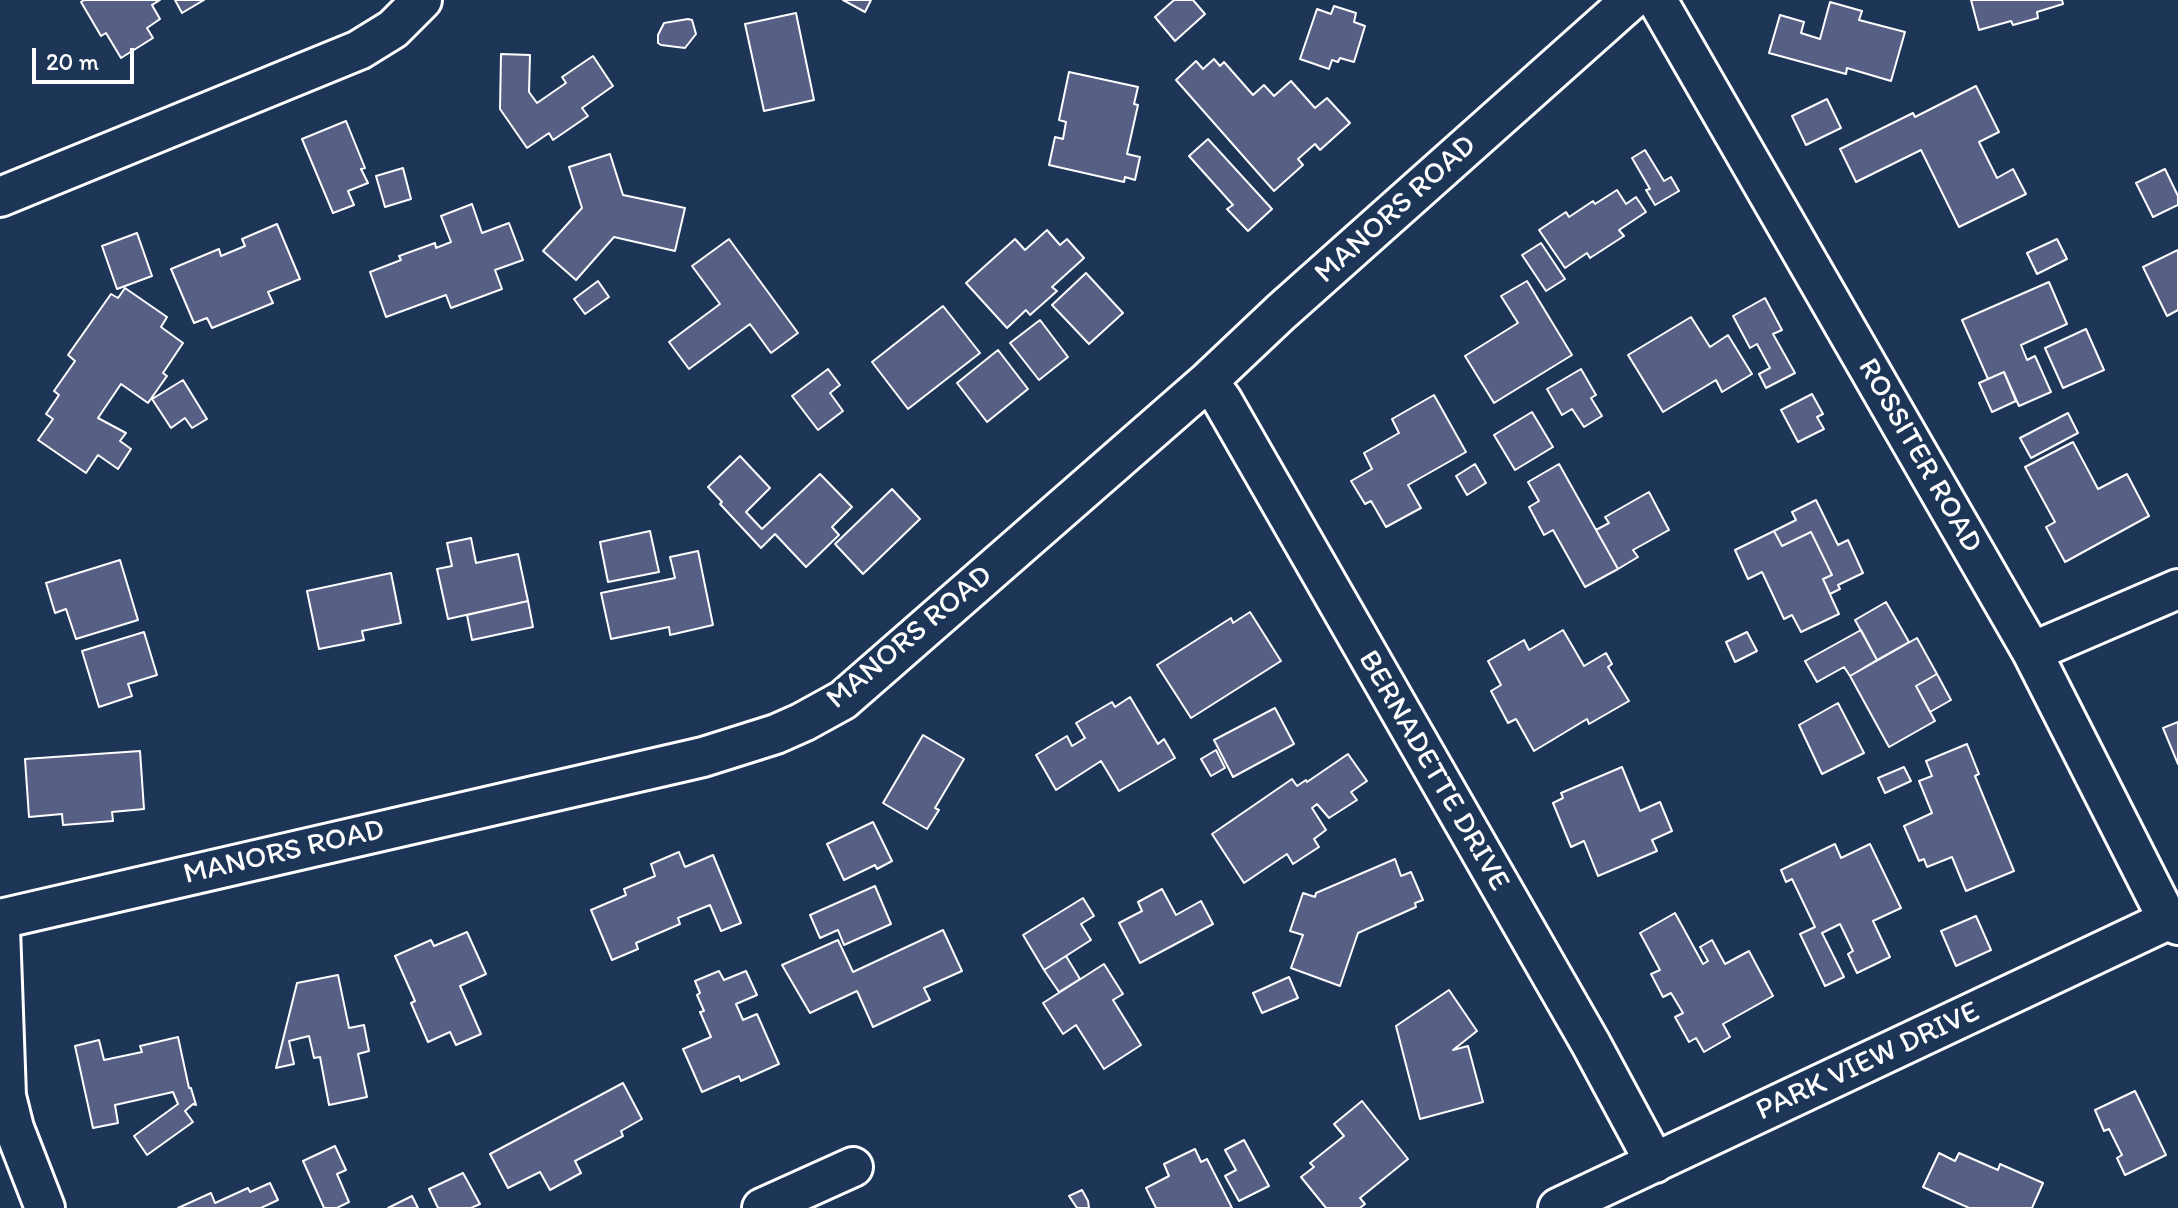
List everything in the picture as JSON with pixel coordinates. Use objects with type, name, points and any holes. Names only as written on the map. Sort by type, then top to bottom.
[{"type":"street","points":[[0,197],[359,50],[393,29],[422,0]]},
{"type":"street","name":"MANORS ROAD","points":[[0,919],[703,757],[803,722],[843,700],[1208,381],[1281,312],[1631,0]]},
{"type":"street","name":"ROSSITER ROAD","points":[[1657,0],[2032,652],[2173,922]]},
{"type":"street","name":"BERNADETTE DRIVE","points":[[1208,381],[1222,400],[1591,1044],[1655,1163]]},
{"type":"street","points":[[2032,652],[2178,589]]},
{"type":"street","name":"PARK VIEW DRIVE","points":[[1558,1208],[2173,922]]},
{"type":"street","points":[[0,928],[6,1096],[14,1128],[45,1208]]},
{"type":"street","points":[[762,1208],[853,1167]]},
{"type":"building","points":[[160,0],[152,5],[160,19],[147,28],[153,38],[121,58],[106,33],[101,36],[81,2]]},
{"type":"building","points":[[175,0],[204,0],[182,13]]},
{"type":"building","points":[[843,0],[871,0],[865,12]]},
{"type":"building","points":[[1174,0],[1193,0],[1205,14],[1175,41],[1155,17]]},
{"type":"building","points":[[1971,0],[2062,0],[2063,4],[2037,12],[2038,18],[2013,25],[2011,21],[1979,30]]},
{"type":"building","points":[[1830,2],[1862,11],[1859,20],[1905,32],[1891,81],[1847,68],[1846,74],[1769,53],[1780,15],[1804,22],[1801,33],[1820,39]]},
{"type":"building","points":[[1334,6],[1356,13],[1354,22],[1365,26],[1354,62],[1340,58],[1338,62],[1332,60],[1329,69],[1300,59],[1317,9],[1331,14]]},
{"type":"building","points":[[796,13],[814,100],[764,111],[745,24]]},
{"type":"building","points":[[692,20],[696,34],[685,48],[658,43],[664,23]]},
{"type":"building","points":[[501,54],[530,55],[529,92],[537,103],[566,83],[562,77],[593,56],[613,86],[582,108],[588,116],[553,140],[549,133],[527,148],[500,109]]},
{"type":"building","points":[[1214,59],[1220,66],[1224,62],[1253,95],[1264,85],[1274,96],[1291,81],[1315,108],[1327,98],[1350,123],[1320,150],[1315,144],[1298,159],[1303,165],[1274,191],[1176,80],[1196,61],[1203,69]]},
{"type":"building","points":[[1069,72],[1138,87],[1134,104],[1138,105],[1127,154],[1140,157],[1135,180],[1125,177],[1124,182],[1049,165],[1055,137],[1063,139],[1066,122],[1059,120]]},
{"type":"building","points":[[1976,86],[1999,132],[1979,142],[1997,178],[2013,169],[2026,194],[1959,227],[1921,150],[1856,182],[1840,149],[1913,113],[1915,117]]},
{"type":"building","points":[[1827,99],[1841,128],[1806,145],[1792,116]]},
{"type":"building","points":[[346,121],[368,183],[348,191],[354,205],[333,213],[302,139]]},
{"type":"building","points":[[1208,139],[1272,209],[1248,231],[1227,209],[1233,205],[1189,156]]},
{"type":"building","points":[[1645,150],[1664,181],[1671,177],[1679,191],[1655,205],[1646,190],[1650,189],[1632,158]]},
{"type":"building","points":[[610,154],[623,195],[685,208],[675,251],[614,237],[576,280],[543,251],[582,208],[569,167]]},
{"type":"building","points":[[403,168],[411,199],[385,207],[376,176]]},
{"type":"building","points":[[2165,169],[2178,196],[2178,205],[2153,217],[2136,183]]},
{"type":"building","points":[[1617,190],[1626,204],[1636,197],[1646,212],[1619,230],[1624,236],[1590,258],[1587,253],[1565,268],[1539,230],[1566,212],[1569,217]]},
{"type":"building","points":[[472,204],[482,233],[509,223],[523,260],[495,270],[502,289],[451,308],[446,295],[386,317],[370,272],[401,260],[399,256],[435,243],[436,248],[451,242],[441,216]]},
{"type":"building","points":[[277,224],[300,279],[268,292],[273,303],[212,328],[207,318],[194,323],[171,269],[219,249],[221,256],[245,246],[242,239]]},
{"type":"building","points":[[1047,230],[1060,245],[1067,239],[1084,258],[1052,287],[1057,291],[1030,315],[1026,310],[1007,328],[966,283],[1015,239],[1025,250]]},
{"type":"building","points":[[137,233],[152,276],[117,289],[102,246]]},
{"type":"building","points":[[729,239],[798,333],[771,353],[750,324],[689,369],[669,342],[720,304],[692,266]]},
{"type":"building","points":[[2057,239],[2067,259],[2037,274],[2027,253]]},
{"type":"building","points":[[1541,243],[1565,279],[1546,291],[1522,255]]},
{"type":"building","points":[[2178,250],[2178,310],[2167,316],[2143,267]]},
{"type":"building","points":[[1086,273],[1123,313],[1089,344],[1052,305]]},
{"type":"building","points":[[598,281],[609,297],[585,314],[574,299]]},
{"type":"building","points":[[1527,281],[1572,355],[1494,403],[1465,356],[1518,323],[1501,296]]},
{"type":"building","points":[[2049,282],[2067,324],[2021,345],[2027,360],[2035,356],[2051,392],[2019,406],[2004,372],[1988,379],[1962,320]]},
{"type":"building","points":[[125,288],[167,317],[161,327],[183,343],[163,373],[167,376],[148,403],[121,384],[98,418],[126,433],[120,441],[131,449],[118,469],[98,455],[86,473],[38,440],[53,419],[46,414],[59,395],[54,391],[75,361],[68,355],[111,294],[118,298]]},
{"type":"building","points":[[1765,298],[1782,330],[1773,334],[1795,373],[1766,388],[1759,374],[1770,368],[1757,344],[1750,348],[1733,316]]},
{"type":"building","points":[[943,306],[980,353],[908,409],[872,362]]},
{"type":"building","points":[[1691,317],[1710,347],[1728,335],[1752,374],[1722,392],[1716,380],[1663,412],[1628,355]]},
{"type":"building","points":[[1040,320],[1068,357],[1039,380],[1010,343]]},
{"type":"building","points":[[2086,329],[2104,370],[2063,388],[2045,348]]},
{"type":"building","points":[[998,350],[1028,389],[987,422],[957,383]]},
{"type":"building","points":[[828,369],[840,385],[830,393],[843,411],[818,430],[792,396]]},
{"type":"building","points":[[1581,369],[1596,395],[1591,398],[1602,416],[1584,427],[1572,409],[1562,415],[1547,389]]},
{"type":"building","points":[[2004,372],[2016,401],[1992,412],[1979,383]]},
{"type":"building","points":[[183,380],[207,419],[192,428],[185,418],[171,428],[152,399]]},
{"type":"building","points":[[1812,394],[1823,414],[1817,417],[1824,429],[1798,442],[1781,410]]},
{"type":"building","points":[[1434,395],[1466,452],[1408,485],[1421,508],[1386,527],[1371,501],[1365,504],[1351,481],[1372,469],[1364,453],[1399,433],[1392,419]]},
{"type":"building","points":[[1532,412],[1553,447],[1515,470],[1494,435]]},
{"type":"building","points":[[2068,413],[2078,433],[2031,458],[2020,438]]},
{"type":"building","points":[[2073,442],[2098,489],[2127,474],[2149,516],[2065,562],[2046,527],[2055,522],[2025,467]]},
{"type":"building","points":[[740,456],[770,488],[746,512],[762,529],[820,474],[852,507],[832,527],[839,535],[806,567],[775,534],[761,548],[708,487]]},
{"type":"building","points":[[1475,464],[1486,483],[1467,495],[1456,476]]},
{"type":"building","points":[[1559,464],[1618,569],[1585,587],[1553,530],[1544,535],[1529,507],[1539,501],[1528,482]]},
{"type":"building","points":[[892,489],[920,519],[863,574],[835,544]]},
{"type":"building","points":[[1649,492],[1669,530],[1633,550],[1638,557],[1618,569],[1596,530],[1609,523],[1605,517]]},
{"type":"building","points":[[1816,500],[1838,545],[1848,540],[1863,573],[1838,585],[1840,589],[1830,594],[1823,579],[1832,575],[1811,532],[1782,546],[1774,531],[1796,520],[1792,512]]},
{"type":"building","points":[[650,531],[659,572],[608,582],[600,542]]},
{"type":"building","points":[[1774,531],[1782,546],[1811,532],[1832,575],[1823,579],[1839,614],[1801,632],[1792,615],[1784,619],[1762,572],[1748,579],[1735,550]]},
{"type":"building","points":[[471,538],[476,563],[518,554],[528,601],[448,619],[437,569],[452,566],[447,543]]},
{"type":"building","points":[[698,551],[713,625],[670,635],[669,627],[611,639],[601,593],[675,578],[670,557]]},
{"type":"building","points":[[120,560],[138,620],[76,639],[66,609],[55,613],[46,583]]},
{"type":"building","points":[[391,573],[401,623],[362,631],[364,640],[319,649],[307,591]]},
{"type":"building","points":[[528,601],[533,627],[472,640],[467,615]]},
{"type":"building","points":[[1886,602],[1909,642],[1877,660],[1855,620]]},
{"type":"building","points":[[1250,612],[1281,661],[1191,718],[1157,665],[1231,618],[1233,623]]},
{"type":"building","points":[[1563,630],[1584,666],[1606,653],[1612,664],[1608,667],[1629,701],[1589,724],[1587,719],[1534,751],[1516,719],[1508,723],[1491,691],[1501,685],[1488,661],[1524,640],[1529,650]]},
{"type":"building","points":[[1861,630],[1877,660],[1850,676],[1844,667],[1817,682],[1805,661]]},
{"type":"building","points":[[144,632],[157,675],[128,684],[132,696],[99,707],[82,651]]},
{"type":"building","points":[[1747,632],[1757,651],[1735,662],[1726,642]]},
{"type":"building","points":[[1917,638],[1937,674],[1916,686],[1935,721],[1889,747],[1850,676]]},
{"type":"building","points":[[1937,674],[1951,700],[1930,712],[1916,686]]},
{"type":"building","points":[[1130,697],[1158,744],[1164,739],[1175,758],[1119,791],[1101,761],[1056,790],[1036,755],[1067,736],[1072,746],[1085,738],[1076,723],[1112,702],[1115,707]]},
{"type":"building","points":[[1838,703],[1864,753],[1822,774],[1799,725]]},
{"type":"building","points":[[1275,708],[1294,744],[1233,777],[1214,740]]},
{"type":"building","points":[[2178,722],[2178,764],[2163,728]]},
{"type":"building","points":[[923,735],[964,759],[935,808],[939,810],[927,829],[883,803]]},
{"type":"building","points":[[1967,744],[1979,774],[1975,776],[2014,871],[1966,891],[1952,857],[1927,867],[1924,859],[1919,861],[1904,826],[1932,813],[1919,781],[1932,776],[1926,761]]},
{"type":"building","points":[[1216,750],[1225,768],[1211,776],[1201,759]]},
{"type":"building","points":[[140,751],[144,809],[112,812],[113,821],[63,825],[62,814],[29,817],[25,759]]},
{"type":"building","points":[[1348,754],[1367,781],[1351,792],[1357,800],[1329,818],[1317,804],[1312,808],[1326,830],[1314,839],[1319,847],[1293,864],[1287,854],[1244,883],[1212,834],[1292,779],[1297,786],[1307,782]]},
{"type":"building","points":[[1622,767],[1640,811],[1660,802],[1672,831],[1652,840],[1657,851],[1598,876],[1584,841],[1571,847],[1553,803],[1563,798],[1561,793]]},
{"type":"building","points":[[1904,767],[1911,781],[1885,793],[1878,778]]},
{"type":"building","points":[[873,822],[892,861],[877,869],[875,865],[844,880],[827,844]]},
{"type":"building","points":[[1835,844],[1841,858],[1870,844],[1901,908],[1873,921],[1890,957],[1857,973],[1848,954],[1853,951],[1840,924],[1822,933],[1844,977],[1825,986],[1800,934],[1815,927],[1792,879],[1786,882],[1781,870]]},
{"type":"building","points":[[679,852],[685,867],[713,855],[741,923],[721,931],[710,905],[678,918],[680,924],[636,943],[638,949],[612,960],[591,910],[626,895],[624,889],[655,876],[651,864]]},
{"type":"building","points":[[1395,859],[1401,876],[1411,872],[1423,900],[1415,903],[1416,907],[1358,933],[1340,986],[1291,968],[1303,935],[1290,931],[1303,893],[1315,897],[1316,893]]},
{"type":"building","points":[[875,886],[891,924],[844,945],[838,930],[820,938],[810,915]]},
{"type":"building","points":[[1162,889],[1176,915],[1201,901],[1213,924],[1140,963],[1119,923],[1142,911],[1138,902]]},
{"type":"building","points":[[1083,898],[1094,916],[1081,924],[1091,940],[1044,970],[1023,935]]},
{"type":"building","points":[[1675,913],[1703,964],[1708,961],[1700,947],[1712,940],[1725,964],[1749,951],[1773,996],[1723,1024],[1730,1037],[1704,1052],[1696,1038],[1689,1042],[1675,1017],[1683,1013],[1671,993],[1663,997],[1651,974],[1660,970],[1640,933]]},
{"type":"building","points":[[1976,916],[1991,950],[1956,966],[1941,931]]},
{"type":"building","points":[[943,930],[962,971],[924,988],[930,1000],[873,1027],[857,991],[810,1013],[782,965],[838,940],[853,972]]},
{"type":"building","points":[[467,932],[486,974],[460,986],[481,1034],[456,1045],[450,1032],[428,1042],[411,1003],[415,1001],[395,956],[431,940],[434,946]]},
{"type":"building","points":[[1066,956],[1080,979],[1059,992],[1044,970]]},
{"type":"building","points":[[1104,964],[1123,994],[1113,1000],[1141,1045],[1104,1069],[1076,1025],[1063,1034],[1043,1003]]},
{"type":"building","points":[[719,971],[724,980],[746,971],[757,995],[736,1004],[743,1020],[757,1014],[779,1064],[741,1081],[739,1076],[702,1092],[683,1049],[711,1037],[700,1012],[704,1011],[695,981]]},
{"type":"building","points":[[338,975],[349,1028],[364,1025],[369,1051],[358,1054],[367,1097],[329,1105],[320,1057],[314,1058],[309,1036],[289,1041],[294,1064],[276,1068],[297,983]]},
{"type":"building","points":[[1289,977],[1298,998],[1262,1013],[1253,993]]},
{"type":"building","points":[[1449,990],[1477,1031],[1453,1050],[1468,1046],[1483,1102],[1420,1119],[1396,1026]]},
{"type":"building","points":[[178,1037],[189,1088],[196,1105],[185,1111],[193,1122],[147,1155],[134,1136],[178,1104],[173,1092],[115,1105],[118,1123],[93,1128],[75,1046],[99,1040],[104,1060],[142,1052],[140,1046]]},
{"type":"building","points":[[623,1083],[642,1119],[621,1131],[623,1136],[575,1161],[581,1173],[550,1190],[540,1172],[508,1188],[490,1154]]},
{"type":"building","points":[[2135,1091],[2166,1155],[2125,1175],[2117,1158],[2122,1155],[2109,1129],[2104,1131],[2095,1110]]},
{"type":"building","points":[[1362,1101],[1408,1159],[1360,1198],[1365,1204],[1360,1208],[1326,1208],[1301,1177],[1314,1167],[1310,1163],[1344,1136],[1334,1124]]},
{"type":"building","points":[[1244,1140],[1269,1186],[1239,1201],[1225,1176],[1236,1170],[1225,1150]]},
{"type":"building","points":[[335,1146],[346,1170],[337,1174],[349,1202],[337,1208],[324,1208],[303,1161]]},
{"type":"building","points":[[1195,1149],[1201,1162],[1207,1159],[1232,1208],[1156,1208],[1146,1188],[1169,1176],[1164,1164]]},
{"type":"building","points":[[1939,1153],[1955,1161],[1959,1153],[1998,1170],[2000,1164],[2043,1183],[2032,1208],[1969,1208],[1923,1187]]},
{"type":"building","points":[[463,1173],[480,1204],[471,1208],[438,1208],[429,1189]]},
{"type":"building","points":[[270,1183],[278,1200],[261,1208],[178,1208],[211,1193],[215,1203],[248,1188],[250,1192]]},
{"type":"building","points":[[1082,1190],[1089,1208],[1077,1208],[1069,1196]]},
{"type":"building","points":[[412,1196],[418,1208],[388,1208]]}]
